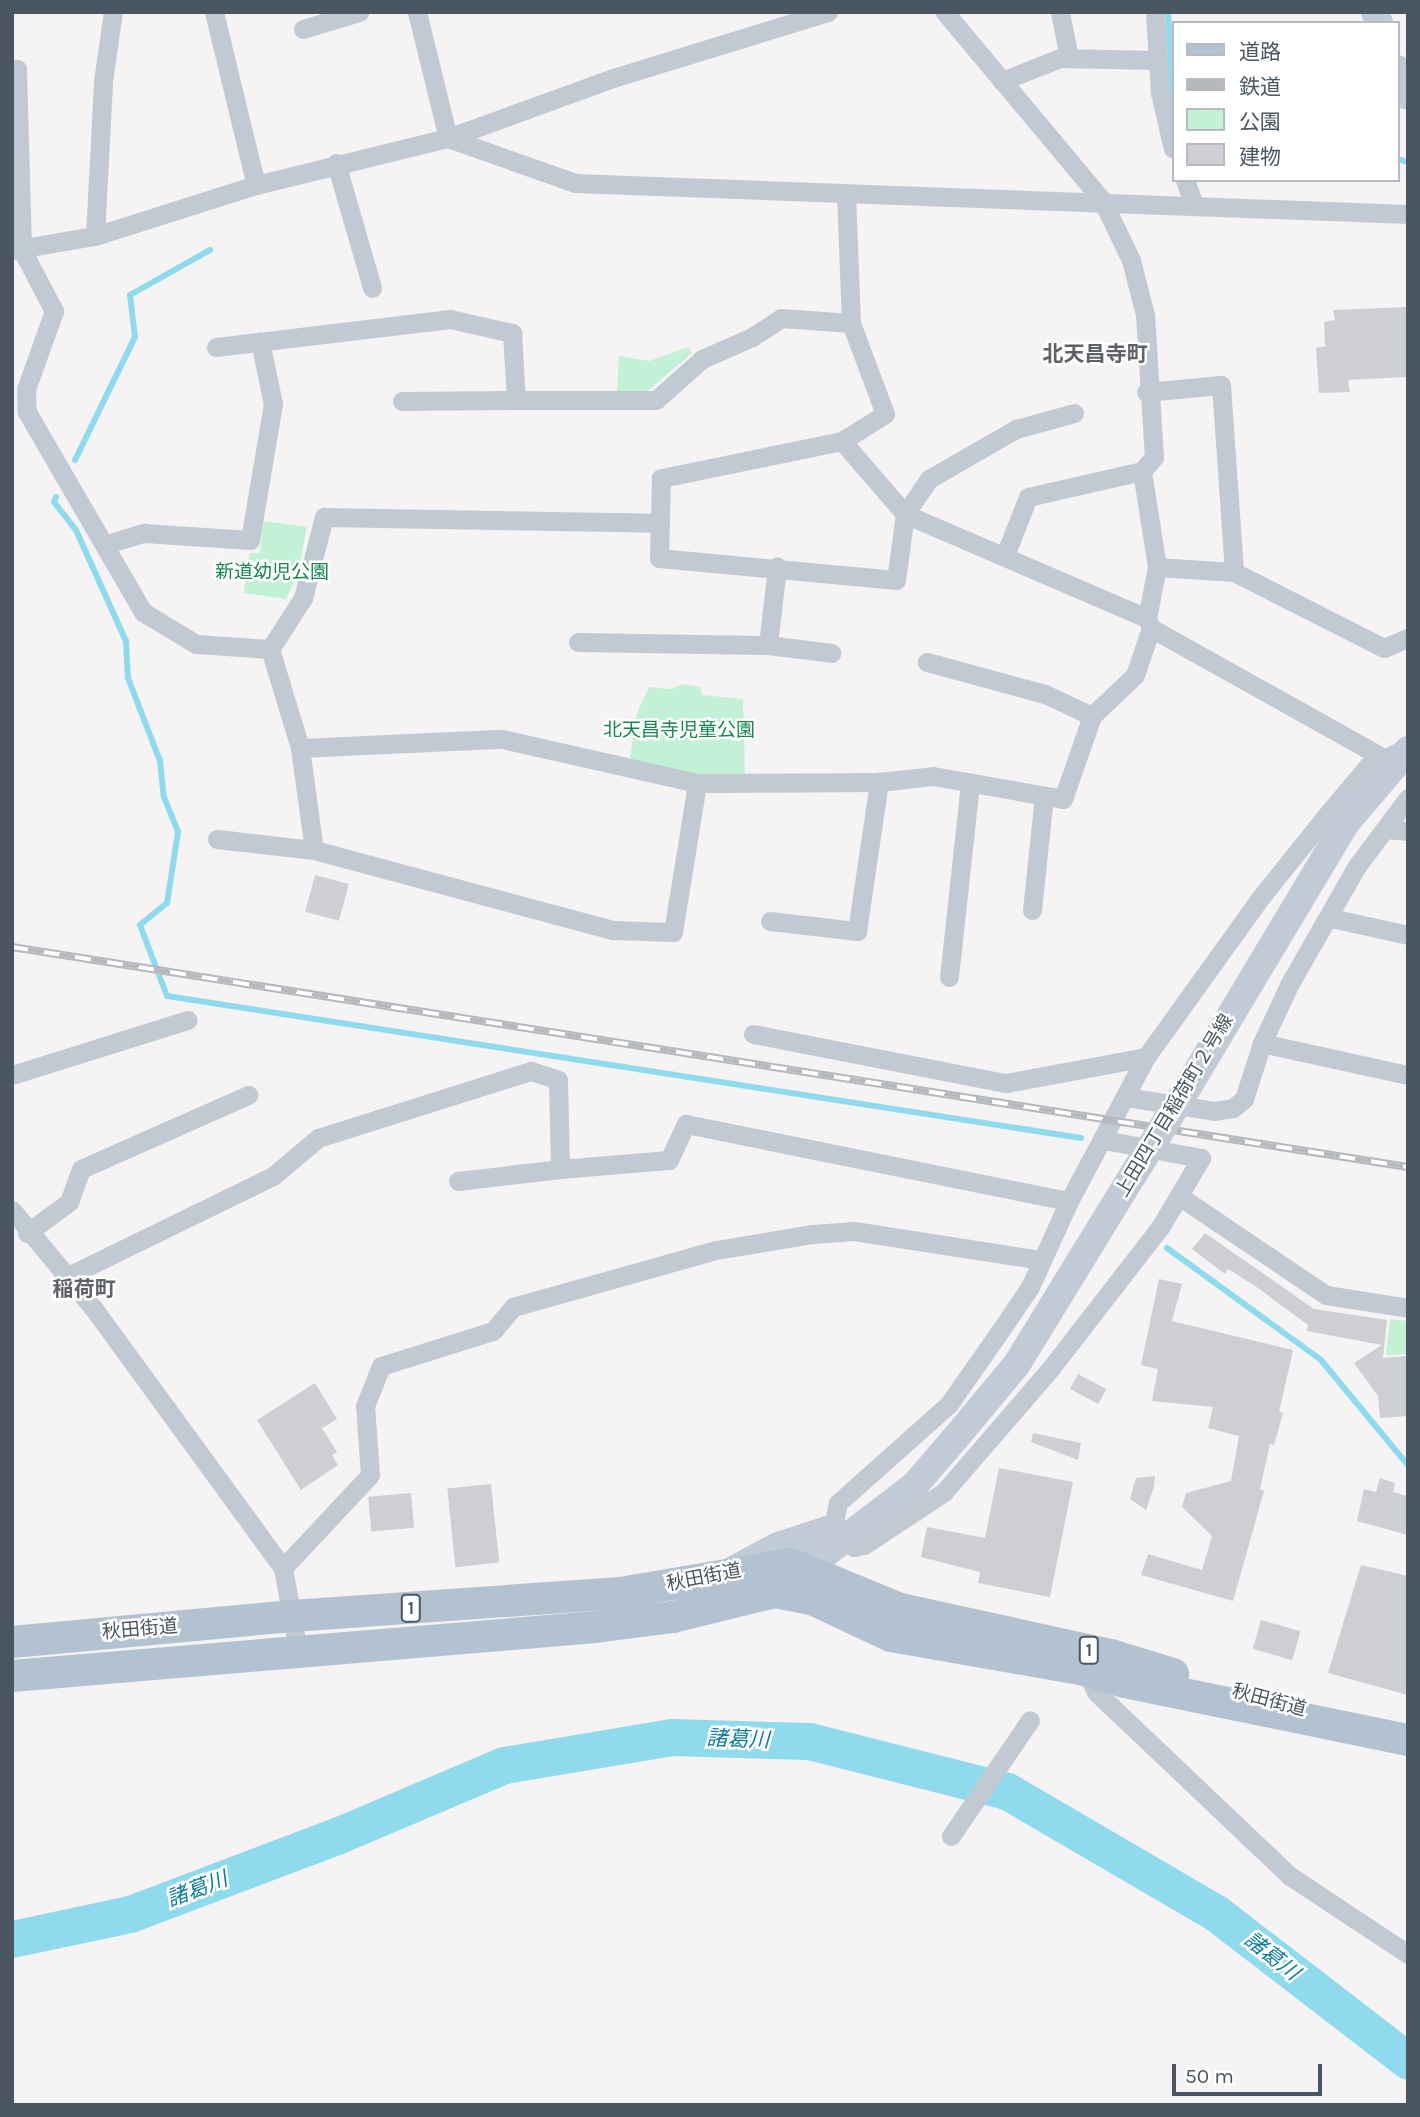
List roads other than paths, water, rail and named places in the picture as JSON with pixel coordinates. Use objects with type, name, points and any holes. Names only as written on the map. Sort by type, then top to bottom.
[{"type":"main road","name":"秋田街道","points":[[12,1642],[292,1616],[620,1593],[775,1564],[809,1568],[835,1597],[891,1636],[1085,1670],[1125,1682],[1408,1740]]},
{"type":"main road","name":"秋田街道","points":[[12,1676],[646,1622],[758,1593],[794,1593],[835,1597],[900,1609],[1111,1655],[1372,1732]]},
{"type":"street","points":[[95,236],[103,81],[113,12]]},
{"type":"street","points":[[214,12],[256,185]]},
{"type":"street","points":[[303,29],[359,12]]},
{"type":"street","points":[[417,12],[448,138]]},
{"type":"street","points":[[17,250],[95,236],[256,185],[336,163],[448,138],[613,78],[828,12]]},
{"type":"street","points":[[945,12],[1102,200],[1131,260],[1145,315],[1146,392],[1154,457],[1142,471],[1028,497],[1006,553]]},
{"type":"street","points":[[1060,12],[1069,58]]},
{"type":"street","points":[[1155,12],[1156,60],[1172,144]]},
{"type":"street","points":[[1002,81],[1069,58],[1156,60]]},
{"type":"street","points":[[12,69],[17,69],[17,250],[54,311],[26,389],[27,412],[107,544],[143,612],[197,644],[270,649]]},
{"type":"street","points":[[1399,72],[1408,96]]},
{"type":"street","points":[[448,138],[575,183],[1102,200],[1408,214]]},
{"type":"street","points":[[336,163],[372,288]]},
{"type":"street","points":[[1186,182],[1195,205]]},
{"type":"street","points":[[846,193],[850,323],[885,414],[842,441],[662,478],[659,558],[896,580],[905,514],[929,479],[1016,429],[1074,413]]},
{"type":"street","points":[[402,401],[656,400],[702,359],[752,337],[781,318],[850,323]]},
{"type":"street","points":[[216,347],[450,319],[512,332],[516,400]]},
{"type":"street","points":[[107,544],[144,533],[250,540],[272,404],[260,341]]},
{"type":"street","points":[[1146,392],[1221,385],[1234,572]]},
{"type":"street","points":[[842,441],[905,514],[1006,553],[1149,623],[1399,752]]},
{"type":"street","points":[[300,748],[502,739],[697,783],[878,782],[933,776],[1063,799],[1092,716],[1135,675],[1149,623],[1157,567],[1142,471]]},
{"type":"street","points":[[314,850],[300,748],[270,649],[303,598],[324,517],[660,523]]},
{"type":"street","points":[[768,645],[777,567]]},
{"type":"street","points":[[1157,567],[1234,572],[1384,648],[1408,638]]},
{"type":"street","points":[[578,642],[768,645],[832,653]]},
{"type":"street","points":[[928,662],[1045,694],[1092,716]]},
{"type":"street","points":[[835,1597],[838,1503],[948,1404],[1030,1287],[1069,1201],[1104,1140],[1146,1057],[1261,897],[1368,766],[1399,752]]},
{"type":"street","name":"上田四丁目稲荷町２号線","points":[[838,1535],[915,1485],[1017,1364],[1189,1085],[1345,824],[1399,752]]},
{"type":"street","points":[[770,921],[857,931],[878,782]]},
{"type":"street","points":[[217,839],[314,850],[613,930],[673,933],[697,783]]},
{"type":"street","points":[[949,978],[970,783]]},
{"type":"street","points":[[1032,910],[1044,796]]},
{"type":"street","points":[[1126,1097],[1214,1111],[1233,1108],[1244,1099],[1262,1043],[1289,985],[1331,918],[1357,866],[1408,798]]},
{"type":"street","points":[[1385,829],[1408,831]]},
{"type":"street","points":[[1331,918],[1408,935]]},
{"type":"street","points":[[12,1075],[188,1020]]},
{"type":"street","points":[[753,1034],[1006,1083],[1146,1057]]},
{"type":"street","points":[[1262,1043],[1408,1075]]},
{"type":"street","points":[[68,1276],[273,1176],[318,1138],[531,1071],[558,1080],[560,1169]]},
{"type":"street","points":[[27,1233],[69,1202],[81,1169],[247,1095]]},
{"type":"street","points":[[458,1181],[669,1160],[686,1124],[1069,1201]]},
{"type":"street","points":[[726,1573],[778,1546],[838,1535],[854,1547],[864,1545],[944,1492],[1051,1368],[1161,1226],[1201,1158],[1104,1140]]},
{"type":"street","points":[[1179,1196],[1326,1295],[1408,1308]]},
{"type":"street","points":[[12,1210],[27,1233],[68,1276],[283,1568],[298,1651]]},
{"type":"street","points":[[283,1568],[370,1475],[365,1406],[381,1366],[493,1331],[513,1307],[716,1250],[813,1234],[854,1231],[1042,1260]]},
{"type":"street","points":[[758,1593],[809,1568],[819,1543],[838,1535]]},
{"type":"street","points":[[1085,1670],[1096,1692],[1290,1876],[1408,1954]]},
{"type":"street","points":[[951,1836],[1030,1720]]},
{"type":"waterway","points":[[1168,12],[1172,81]]},
{"type":"waterway","points":[[1399,160],[1408,162]]},
{"type":"waterway","points":[[75,460],[135,337],[130,295],[210,250]]},
{"type":"waterway","points":[[56,497],[54,502],[76,530],[126,641],[128,678],[160,761],[164,797],[178,832],[167,903],[140,925],[167,996],[1081,1138]]},
{"type":"waterway","points":[[1167,1248],[1321,1360],[1408,1465]]},
{"type":"waterway","name":"諸葛川","points":[[12,1939],[130,1914],[339,1835],[504,1765],[672,1737],[809,1741],[1007,1791],[1216,1913],[1408,2061]]},
{"type":"railway","points":[[12,947],[1408,1167]]},
{"type":"district","name":"北天昌寺町","points":[[1095,354]]},
{"type":"district","name":"稲荷町","points":[[84,1289]]},
{"type":"park label","name":"新道幼児公園","points":[[272,573]]},
{"type":"park label","name":"北天昌寺児童公園","points":[[679,731]]}]
